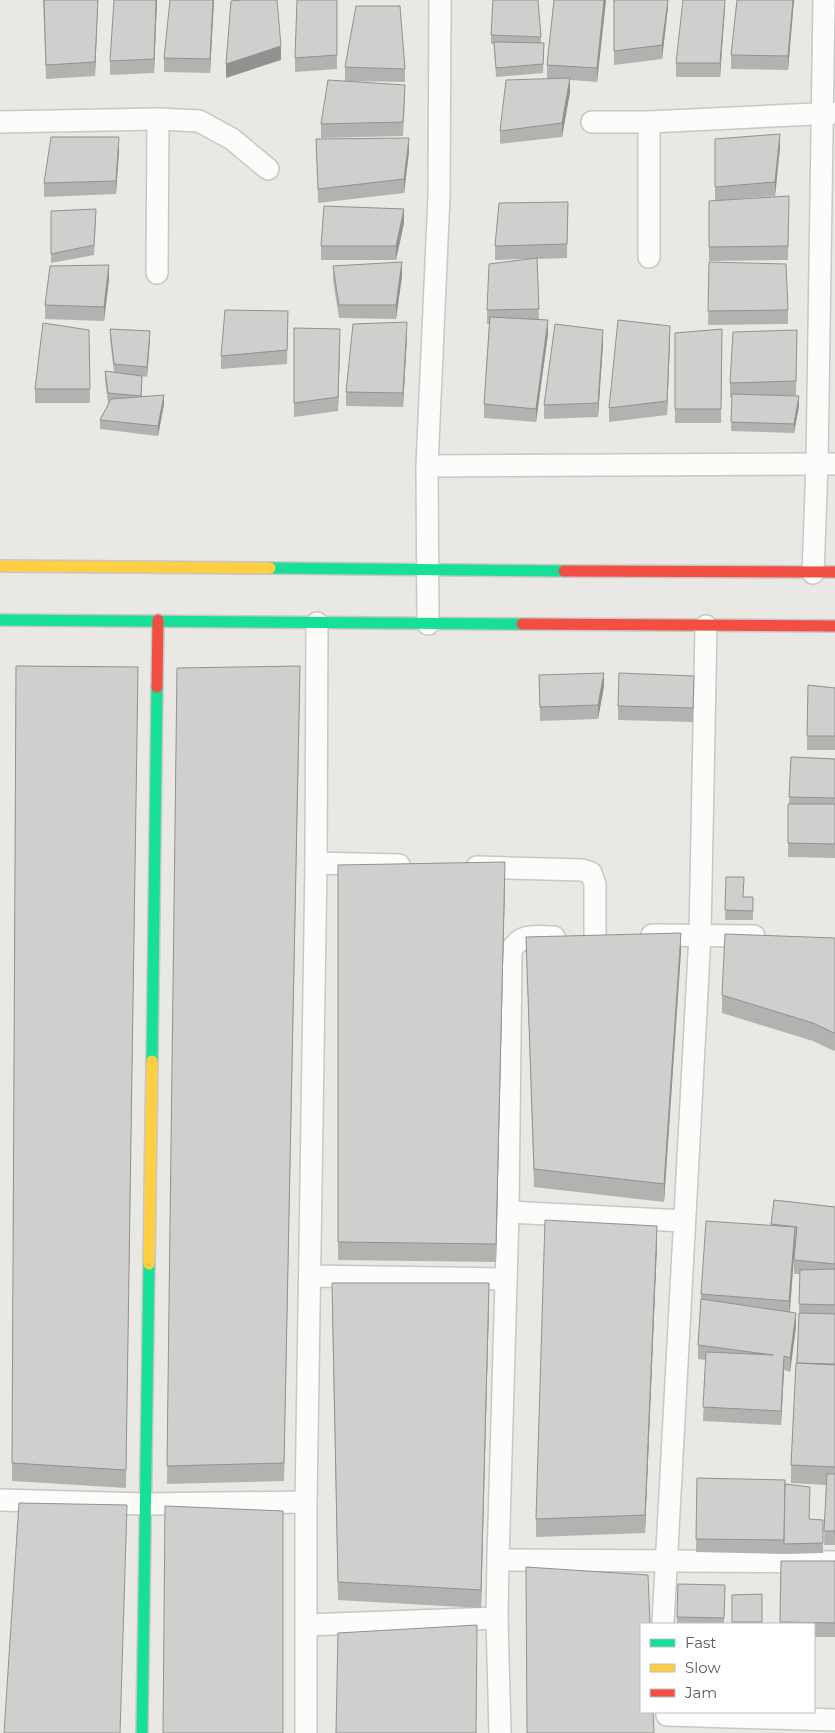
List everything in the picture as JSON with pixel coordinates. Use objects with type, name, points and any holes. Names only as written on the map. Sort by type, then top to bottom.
[{"type":"main road","points":[[0,566],[835,572]]},
{"type":"main road","points":[[0,620],[835,626]]},
{"type":"main road","points":[[142,1733],[158,620]]},
{"type":"street","points":[[428,624],[426,466],[439,196],[440,0]]},
{"type":"street","points":[[814,573],[826,464],[829,113],[824,0]]},
{"type":"street","points":[[592,122],[649,122],[829,113]]},
{"type":"street","points":[[157,274],[158,119]]},
{"type":"street","points":[[0,122],[158,119],[199,121],[232,140],[268,169]]},
{"type":"street","points":[[649,122],[649,257]]},
{"type":"street","points":[[426,466],[826,464]]},
{"type":"street","points":[[306,1733],[306,1502],[316,863],[316,623]]},
{"type":"street","points":[[663,1623],[700,935],[706,626]]},
{"type":"street","points":[[316,863],[415,865]]},
{"type":"street","points":[[454,866],[582,870],[591,874],[614,935]]},
{"type":"street","points":[[500,1733],[497,1618],[508,1212],[512,951],[516,942],[522,938],[614,935],[777,937]]},
{"type":"street","points":[[508,1212],[684,1221]]},
{"type":"street","points":[[310,1276],[506,1279]]},
{"type":"street","points":[[0,1500],[146,1504],[306,1502]]},
{"type":"street","points":[[498,1560],[835,1562]]},
{"type":"street","points":[[306,1625],[497,1618]]},
{"type":"street","points":[[668,1720],[835,1720]]},
{"type":"building","points":[[44,0],[98,0],[95,62],[46,65]]},
{"type":"building","points":[[114,0],[156,0],[154,59],[110,61]]},
{"type":"building","points":[[170,0],[213,0],[210,59],[164,58]]},
{"type":"building","points":[[277,0],[281,46],[226,64],[231,1]]},
{"type":"building","points":[[297,0],[337,0],[337,55],[295,58]]},
{"type":"building","points":[[493,0],[538,0],[541,37],[491,35]]},
{"type":"building","points":[[554,0],[604,0],[597,68],[547,65]]},
{"type":"building","points":[[614,0],[668,0],[662,45],[614,51]]},
{"type":"building","points":[[683,0],[725,0],[720,63],[676,63]]},
{"type":"building","points":[[737,0],[793,0],[788,56],[731,55]]},
{"type":"building","points":[[356,6],[400,6],[405,69],[345,67]]},
{"type":"building","points":[[494,42],[544,43],[543,64],[496,68]]},
{"type":"building","points":[[570,78],[562,123],[500,131],[506,80]]},
{"type":"building","points":[[328,80],[405,85],[403,122],[321,124]]},
{"type":"building","points":[[780,134],[775,182],[715,187],[715,139]]},
{"type":"building","points":[[51,137],[119,137],[116,181],[44,183]]},
{"type":"building","points":[[409,138],[404,179],[318,189],[316,139]]},
{"type":"building","points":[[789,196],[788,246],[709,247],[709,201]]},
{"type":"building","points":[[568,202],[567,244],[495,246],[499,203]]},
{"type":"building","points":[[324,206],[404,209],[396,246],[321,246]]},
{"type":"building","points":[[96,209],[94,245],[51,254],[51,211]]},
{"type":"building","points":[[537,258],[539,309],[487,310],[489,264]]},
{"type":"building","points":[[402,262],[396,305],[339,305],[333,266]]},
{"type":"building","points":[[709,262],[786,264],[788,310],[708,311]]},
{"type":"building","points":[[109,265],[104,307],[45,305],[50,266]]},
{"type":"building","points":[[225,310],[288,311],[287,350],[221,356]]},
{"type":"building","points":[[490,317],[548,320],[536,409],[484,404]]},
{"type":"building","points":[[618,320],[670,326],[667,401],[609,408]]},
{"type":"building","points":[[407,322],[403,393],[346,392],[353,324]]},
{"type":"building","points":[[43,323],[89,330],[90,389],[35,389]]},
{"type":"building","points":[[555,324],[603,330],[598,403],[544,405]]},
{"type":"building","points":[[294,328],[340,329],[338,397],[294,403]]},
{"type":"building","points":[[110,329],[150,331],[147,367],[114,364]]},
{"type":"building","points":[[722,329],[721,409],[675,409],[675,333]]},
{"type":"building","points":[[797,330],[796,381],[730,383],[733,332]]},
{"type":"building","points":[[105,371],[142,376],[141,396],[108,393]]},
{"type":"building","points":[[732,394],[799,396],[794,424],[731,422]]},
{"type":"building","points":[[164,395],[158,426],[100,420],[111,399]]},
{"type":"building","points":[[16,666],[138,667],[126,1470],[12,1463]]},
{"type":"building","points":[[300,666],[284,1463],[167,1466],[177,668]]},
{"type":"building","points":[[604,673],[598,705],[540,707],[539,675]]},
{"type":"building","points":[[619,673],[694,676],[693,708],[618,706]]},
{"type":"building","points":[[808,685],[835,688],[835,736],[807,736]]},
{"type":"building","points":[[791,757],[835,759],[835,798],[789,797]]},
{"type":"building","points":[[788,804],[835,804],[835,844],[788,843]]},
{"type":"building","points":[[505,862],[496,1244],[338,1242],[338,865]]},
{"type":"building","points":[[726,877],[744,877],[743,897],[753,897],[753,911],[725,910]]},
{"type":"building","points":[[681,933],[664,1184],[534,1169],[526,937]]},
{"type":"building","points":[[725,934],[835,938],[835,1033],[813,1023],[722,995]]},
{"type":"building","points":[[774,1200],[835,1207],[835,1264],[794,1260],[797,1227],[771,1224]]},
{"type":"building","points":[[545,1220],[657,1226],[645,1515],[536,1519]]},
{"type":"building","points":[[706,1221],[795,1227],[789,1301],[701,1294]]},
{"type":"building","points":[[835,1269],[835,1305],[799,1304],[800,1270]]},
{"type":"building","points":[[332,1283],[489,1283],[481,1590],[338,1582]]},
{"type":"building","points":[[701,1299],[796,1313],[790,1358],[784,1356],[781,1411],[703,1407],[706,1352],[773,1355],[698,1345]]},
{"type":"building","points":[[799,1313],[835,1314],[835,1364],[797,1363]]},
{"type":"building","points":[[796,1363],[835,1365],[835,1467],[791,1465]]},
{"type":"building","points":[[827,1474],[835,1474],[835,1531],[824,1531]]},
{"type":"building","points":[[697,1478],[785,1480],[784,1540],[696,1539]]},
{"type":"building","points":[[785,1484],[810,1487],[809,1519],[823,1520],[823,1543],[784,1544]]},
{"type":"building","points":[[19,1503],[127,1505],[120,1733],[4,1733]]},
{"type":"building","points":[[165,1506],[283,1511],[283,1733],[163,1733]]},
{"type":"building","points":[[781,1561],[835,1561],[835,1623],[780,1622]]},
{"type":"building","points":[[526,1567],[648,1575],[650,1623],[640,1623],[640,1713],[653,1713],[654,1733],[527,1733]]},
{"type":"building","points":[[678,1584],[725,1585],[724,1618],[677,1617]]},
{"type":"building","points":[[762,1594],[762,1622],[732,1622],[732,1595]]},
{"type":"building","points":[[477,1625],[476,1733],[336,1733],[338,1633]]},
{"type":"traffic: fast","points":[[270,568],[564,571]]},
{"type":"traffic: fast","points":[[0,620],[522,624]]},
{"type":"traffic: fast","points":[[152,1061],[157,687]]},
{"type":"traffic: fast","points":[[142,1733],[149,1264]]},
{"type":"traffic: slow","points":[[0,566],[270,568]]},
{"type":"traffic: slow","points":[[149,1264],[152,1061]]},
{"type":"traffic: jam","points":[[564,571],[835,572]]},
{"type":"traffic: jam","points":[[157,687],[158,620]]},
{"type":"traffic: jam","points":[[522,624],[835,626]]}]
